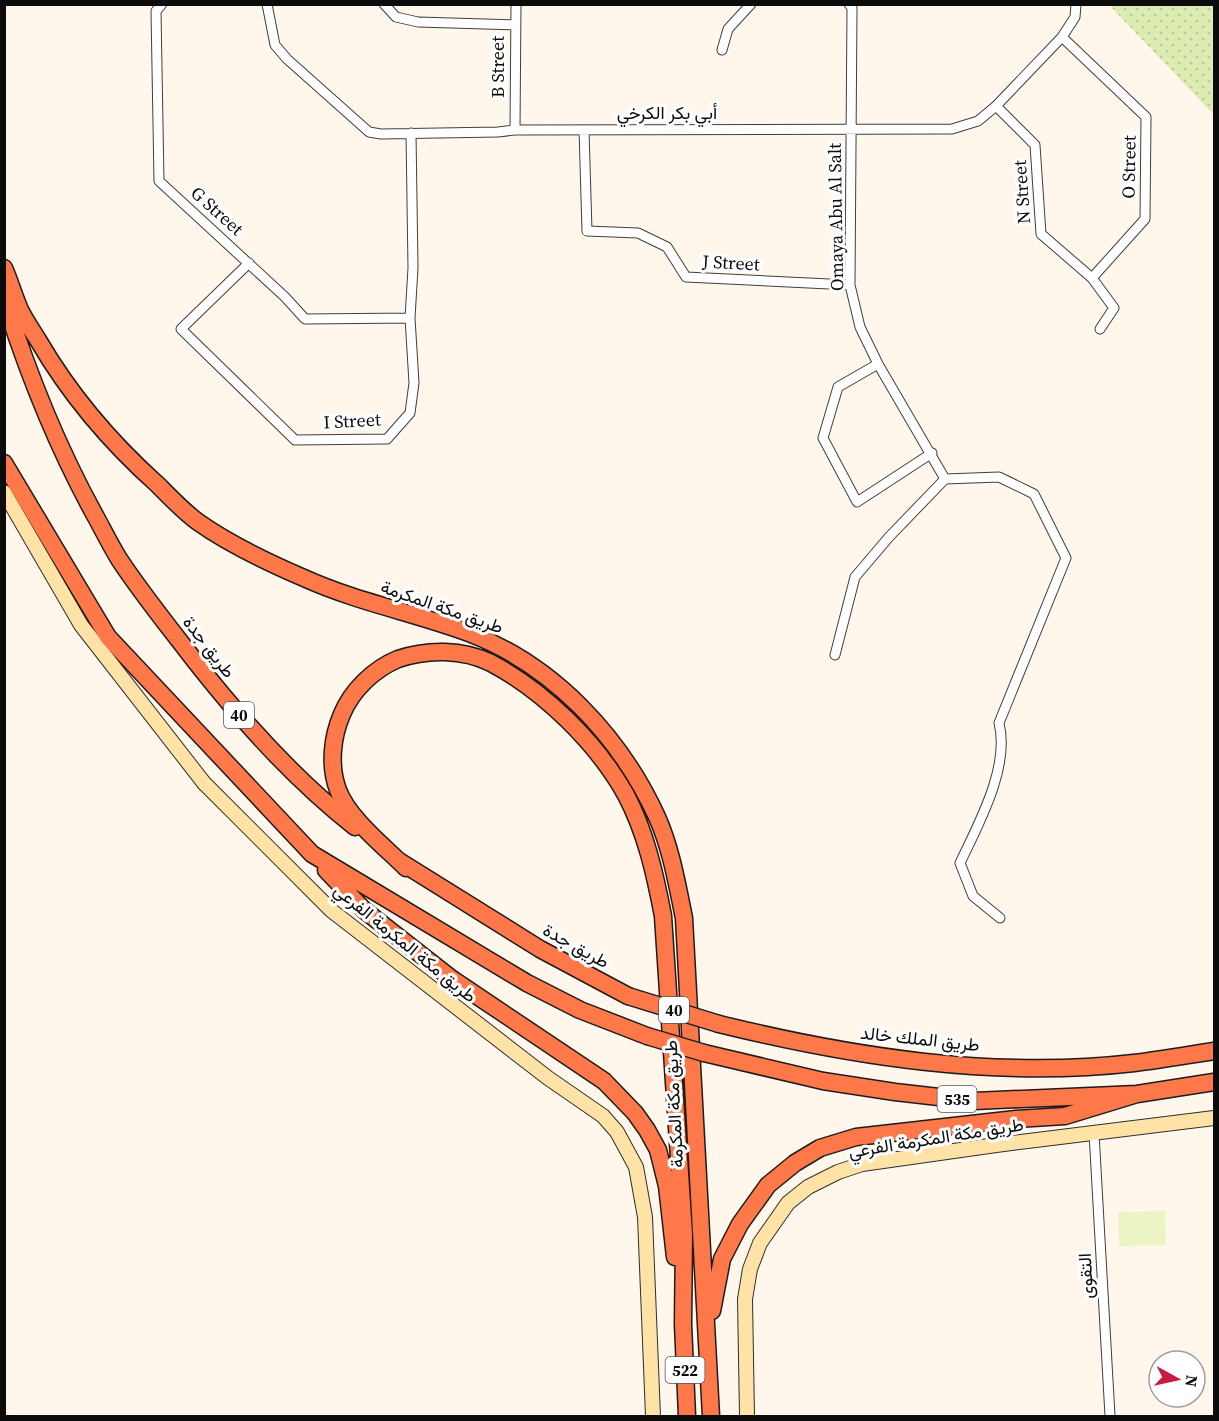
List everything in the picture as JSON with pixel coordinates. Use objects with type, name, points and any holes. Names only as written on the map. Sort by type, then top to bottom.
[{"type":"highway","name":"طريق مكة المكرمة","points":[[4,268],[21,312],[50,361],[92,420],[133,463],[198,522],[253,554],[306,579],[364,601],[470,634],[515,654],[560,689],[602,728],[634,774],[657,818],[675,870],[684,918],[711,1416]]},
{"type":"highway","name":"طريق جدة","points":[[4,298],[46,415],[80,489],[118,558],[162,620],[218,691],[282,762],[331,808],[406,868],[540,949],[628,996]]},
{"type":"highway","name":"40","points":[[4,463],[108,637],[312,854],[527,983],[580,1010],[647,1036],[704,1053]]},
{"type":"highway","name":"طريق مكة المكرمة","points":[[406,868],[351,813],[338,789],[333,764],[335,730],[346,705],[363,683],[383,665],[410,655],[434,651],[456,653],[489,662],[513,676],[550,703],[577,730],[605,764],[625,795],[641,830],[654,868],[663,916],[684,1234],[683,1324],[687,1416]]},
{"type":"highway","points":[[312,854],[364,910],[452,979],[604,1081],[635,1113],[658,1150],[667,1186],[683,1324]]},
{"type":"highway","name":"طريق الملك خالد","points":[[628,996],[719,1024],[790,1041],[900,1059],[1002,1067],[1132,1063],[1215,1051]]},
{"type":"highway","name":"535","points":[[704,1053],[823,1081],[974,1101],[1137,1094],[1215,1082]]},
{"type":"highway","points":[[708,1368],[713,1299],[722,1259],[740,1224],[768,1185],[795,1163],[820,1148],[856,1137],[1016,1119],[1065,1116],[1137,1094]]},
{"type":"street","name":"G Street","points":[[162,4],[156,10],[159,181],[285,297],[305,319],[410,318]]},
{"type":"street","name":"أبي بكر الكرخي","points":[[267,4],[275,45],[302,73],[369,132],[411,133],[515,130],[952,129],[978,121],[996,106],[1062,37],[1074,17],[1076,4]]},
{"type":"street","points":[[384,4],[396,17],[418,22],[515,26]]},
{"type":"street","name":"B Street","points":[[515,130],[516,4]]},
{"type":"street","points":[[722,50],[728,29],[751,4]]},
{"type":"street","name":"Omaya Abu Al Salt","points":[[849,4],[852,8],[850,285],[860,327],[878,364],[945,478]]},
{"type":"street","name":"O Street","points":[[1062,37],[1146,117],[1145,219],[1092,278]]},
{"type":"street","name":"N Street","points":[[996,106],[1035,145],[1041,234],[1092,278],[1114,308],[1100,329]]},
{"type":"street","name":"J Street","points":[[584,130],[587,231],[639,233],[667,247],[686,277],[850,285]]},
{"type":"street","name":"I Street","points":[[249,263],[181,329],[295,440],[387,439],[410,413],[414,383],[410,318],[413,268],[411,133]]},
{"type":"street","points":[[878,364],[838,387],[823,438],[857,502],[932,453]]},
{"type":"street","points":[[835,655],[855,577],[945,478],[999,477],[1034,494],[1066,558],[999,723],[1003,740],[998,768],[985,810],[960,862],[973,896],[1000,918]]},
{"type":"street","name":"طريق مكة المكرمة الفرعي","points":[[4,492],[81,625],[204,783],[332,911],[548,1078],[603,1116],[617,1132],[636,1167],[645,1217],[653,1416]]},
{"type":"street","name":"طريق مكة المكرمة الفرعي","points":[[747,1416],[745,1299],[750,1269],[760,1243],[788,1203],[808,1187],[838,1172],[862,1164],[1215,1118]]},
{"type":"street","name":"التقوى","points":[[1094,1133],[1110,1416]]},
{"type":"green space","points":[[1111,5],[1214,5],[1214,115],[1111,7]]},
{"type":"green space","points":[[1165,1211],[1166,1245],[1119,1246],[1118,1212]]}]
